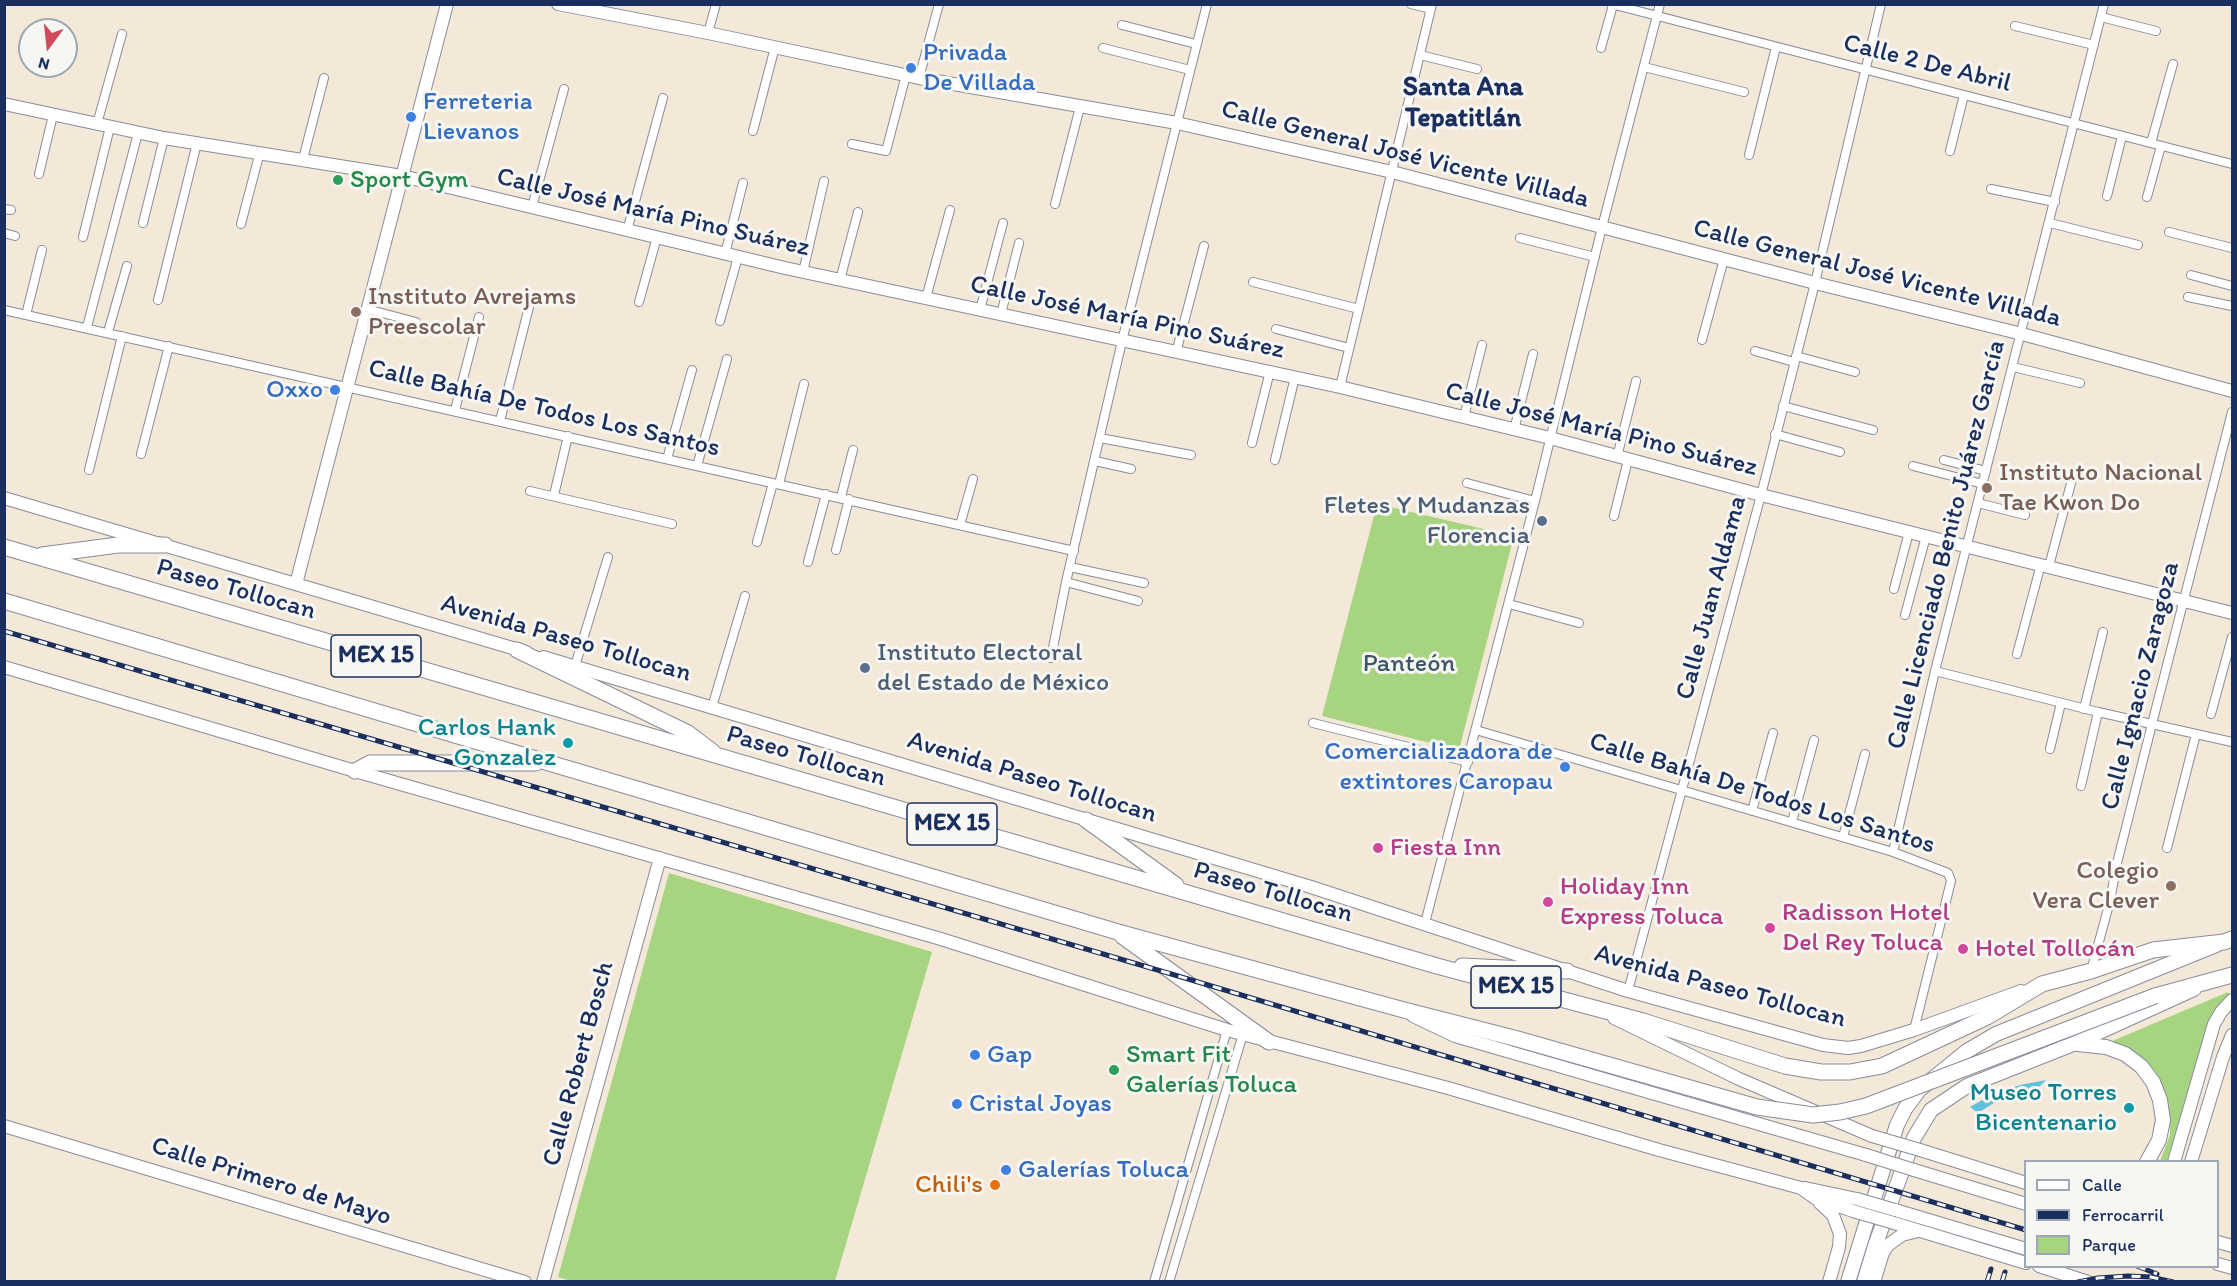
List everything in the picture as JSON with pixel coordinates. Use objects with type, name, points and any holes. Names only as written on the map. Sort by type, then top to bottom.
[{"type":"highway","points":[[35,555],[118,544],[165,545]]},
{"type":"highway","name":"Paseo Tollocan","points":[[4,546],[1437,966],[1595,1008]]},
{"type":"highway","name":"MEX 15","points":[[4,601],[1118,932],[1404,1010]]},
{"type":"highway","points":[[517,650],[688,733],[717,756]]},
{"type":"highway","points":[[355,771],[370,763],[558,764]]},
{"type":"highway","points":[[1086,820],[1186,892]]},
{"type":"highway","points":[[1118,932],[1138,949],[1269,1042]]},
{"type":"highway","name":"Avenida Paseo Tollocan","points":[[1595,1008],[1785,1066],[1821,1072],[1850,1072],[1882,1066],[1987,1017],[2042,984],[2091,971],[2153,950],[2228,940]]},
{"type":"highway","points":[[1437,966],[1567,971]]},
{"type":"highway","points":[[1404,1010],[1514,1038],[1757,1107],[1813,1115],[1866,1106],[2155,996],[2232,975]]},
{"type":"main road","points":[[296,584],[447,4]]},
{"type":"main road","name":"Calle General José Vicente Villada","points":[[558,4],[586,7],[919,78],[1177,123],[1392,172],[1815,283],[2022,334],[2232,391]]},
{"type":"main road","name":"Calle José María Pino Suárez","points":[[4,104],[164,138],[402,176],[803,272],[1270,371],[1550,438],[1761,495],[2232,613]]},
{"type":"main road","name":"Avenida Paseo Tollocan","points":[[4,498],[575,666],[1086,820],[1425,923],[1628,991],[1823,1045],[1848,1048],[1861,1046],[1914,1030],[2042,984]]},
{"type":"main road","points":[[4,667],[355,771],[940,939],[1227,1030],[1448,1088],[1659,1150],[1801,1188],[1855,1205],[1894,1223],[2024,1263]]},
{"type":"main road","name":"Calle Robert Bosch","points":[[543,1281],[660,858]]},
{"type":"main road","points":[[1848,1281],[1897,1125],[1918,1090],[1967,1051],[1996,1034],[2228,940]]},
{"type":"main road","points":[[1864,1281],[1914,1138],[1931,1110],[1967,1086],[2073,1044],[2212,981]]},
{"type":"main road","points":[[2174,1160],[2214,1024],[2232,1000]]},
{"type":"main road","name":"Avenida Paseo Tollocan","points":[[1595,1008],[1737,1078],[1872,1136],[2024,1183]]},
{"type":"main road","name":"MEX 15","points":[[1404,1010],[1455,1036],[1866,1155],[2024,1204]]},
{"type":"main road","points":[[2191,1160],[2223,1056],[2232,1035]]},
{"type":"main road","points":[[2073,1044],[2097,1045],[2116,1050],[2133,1059],[2153,1082],[2160,1100],[2163,1120],[2159,1140],[2149,1160]]},
{"type":"main road","name":"Calle Primero de Mayo","points":[[4,1126],[525,1281]]},
{"type":"main road","points":[[1801,1188],[1833,1215],[1839,1227],[1839,1246],[1829,1281]]},
{"type":"main road","points":[[1815,1198],[1895,1210],[2024,1249]]},
{"type":"main road","points":[[1874,1281],[1888,1245],[1902,1235],[1921,1231]]},
{"type":"main road","points":[[2046,1268],[2088,1281]]},
{"type":"street","points":[[708,33],[716,4]]},
{"type":"street","points":[[919,78],[939,4]]},
{"type":"street","points":[[1051,658],[1066,582],[1122,341],[1207,4]]},
{"type":"street","points":[[1340,387],[1432,7],[1411,4]]},
{"type":"street","points":[[1425,923],[1509,604],[1602,227],[1660,4]]},
{"type":"street","name":"Calle Juan Aldama","points":[[1628,991],[1761,495],[1815,283],[1881,4]]},
{"type":"street","name":"Calle Licenciado Benito Juárez García","points":[[1893,852],[1935,671],[2104,4]]},
{"type":"street","points":[[1601,48],[1612,5]]},
{"type":"street","name":"Calle 2 De Abril","points":[[1612,5],[2232,164]]},
{"type":"street","points":[[2102,17],[2156,31]]},
{"type":"street","points":[[1122,25],[1196,44]]},
{"type":"street","points":[[2015,26],[2094,45]]},
{"type":"street","points":[[97,124],[122,34]]},
{"type":"street","points":[[753,131],[775,47]]},
{"type":"street","points":[[1749,155],[1776,47]]},
{"type":"street","points":[[1103,48],[1190,70]]},
{"type":"street","points":[[1420,55],[1477,69]]},
{"type":"street","points":[[2151,143],[2173,64]]},
{"type":"street","points":[[1644,66],[1744,92]]},
{"type":"street","points":[[852,144],[886,151],[906,75]]},
{"type":"street","points":[[303,159],[324,78]]},
{"type":"street","points":[[532,207],[564,89]]},
{"type":"street","points":[[1950,151],[1964,95]]},
{"type":"street","points":[[627,231],[663,98]]},
{"type":"street","points":[[1055,204],[1080,107]]},
{"type":"street","points":[[39,174],[53,115]]},
{"type":"street","points":[[83,237],[110,127]]},
{"type":"street","points":[[87,327],[138,133]]},
{"type":"street","points":[[2107,196],[2122,135]]},
{"type":"street","points":[[142,223],[164,138]]},
{"type":"street","points":[[158,300],[197,143]]},
{"type":"street","points":[[2147,197],[2161,146]]},
{"type":"street","points":[[241,224],[260,152]]},
{"type":"street","points":[[803,272],[824,181]]},
{"type":"street","points":[[724,254],[743,183]]},
{"type":"street","points":[[1991,189],[2055,202]]},
{"type":"street","points":[[926,298],[950,210]]},
{"type":"street","points":[[840,280],[858,212]]},
{"type":"street","points":[[980,310],[1003,223]]},
{"type":"street","points":[[2050,223],[2138,245]]},
{"type":"street","points":[[2169,232],[2232,248]]},
{"type":"street","points":[[4,233],[15,236]]},
{"type":"street","points":[[639,302],[657,237]]},
{"type":"street","points":[[1520,238],[1595,257]]},
{"type":"street","points":[[1000,314],[1019,243]]},
{"type":"street","points":[[1176,352],[1204,246]]},
{"type":"street","points":[[26,315],[42,250]]},
{"type":"street","points":[[720,321],[738,257]]},
{"type":"street","points":[[1702,340],[1724,259]]},
{"type":"street","points":[[108,332],[126,266]]},
{"type":"street","points":[[2191,275],[2232,286]]},
{"type":"street","points":[[1253,282],[1359,309]]},
{"type":"street","points":[[2188,297],[2228,306],[2232,312]]},
{"type":"street","points":[[500,421],[529,307]]},
{"type":"street","points":[[367,309],[416,322]]},
{"type":"street","name":"Calle Bahía De Todos Los Santos","points":[[4,310],[1074,551]]},
{"type":"street","points":[[455,410],[479,317]]},
{"type":"street","points":[[1276,329],[1349,348]]},
{"type":"street","points":[[89,470],[122,336]]},
{"type":"street","points":[[1464,417],[1482,345]]},
{"type":"street","points":[[141,454],[169,346]]},
{"type":"street","points":[[1755,351],[1855,372]]},
{"type":"street","points":[[1514,430],[1533,354]]},
{"type":"street","points":[[697,466],[727,359]]},
{"type":"street","points":[[2013,367],[2080,383]]},
{"type":"street","points":[[667,459],[692,370]]},
{"type":"street","points":[[1252,442],[1270,371]]},
{"type":"street","points":[[1275,460],[1295,377]]},
{"type":"street","points":[[1614,516],[1636,381]]},
{"type":"street","points":[[757,542],[804,384]]},
{"type":"street","points":[[1783,406],[1873,430]]},
{"type":"street","name":"Calle Ignacio Zaragoza","points":[[2091,971],[2232,412]]},
{"type":"street","points":[[1775,434],[1840,452]]},
{"type":"street","points":[[554,495],[568,436]]},
{"type":"street","points":[[1100,438],[1191,455]]},
{"type":"street","points":[[836,550],[853,450]]},
{"type":"street","points":[[1944,460],[1986,471]]},
{"type":"street","points":[[1095,461],[1131,469]]},
{"type":"street","points":[[1913,466],[1983,484]]},
{"type":"street","points":[[2017,654],[2074,472]]},
{"type":"street","points":[[960,525],[973,479]]},
{"type":"street","points":[[1467,483],[1535,501]]},
{"type":"street","points":[[530,491],[672,524]]},
{"type":"street","points":[[808,562],[826,494]]},
{"type":"street","points":[[1978,503],[2025,515]]},
{"type":"street","points":[[1894,589],[1909,531]]},
{"type":"street","points":[[1905,615],[1926,536]]},
{"type":"street","points":[[575,666],[608,557]]},
{"type":"street","points":[[1070,567],[1144,583]]},
{"type":"street","points":[[1066,582],[1138,601]]},
{"type":"street","points":[[712,707],[745,596]]},
{"type":"street","points":[[1509,604],[1579,623]]},
{"type":"street","points":[[2084,709],[2103,632]]},
{"type":"street","points":[[2211,714],[2232,637]]},
{"type":"street","points":[[1935,671],[2084,709],[2232,742]]},
{"type":"street","points":[[2049,750],[2061,703]]},
{"type":"street","points":[[2081,786],[2098,712]]},
{"type":"street","points":[[1313,723],[1468,762]]},
{"type":"street","name":"Calle Bahía De Todos Los Santos","points":[[1476,730],[1893,852],[1945,871],[1951,878],[1914,1030]]},
{"type":"street","points":[[1752,811],[1773,733]]},
{"type":"street","points":[[2167,848],[2196,734]]},
{"type":"street","points":[[1792,822],[1814,740]]},
{"type":"street","points":[[1843,837],[1865,754]]},
{"type":"street","points":[[1154,1281],[1227,1030]]},
{"type":"street","points":[[1169,1281],[1243,1034]]},
{"type":"green space","name":"Panteón","points":[[1377,504],[1514,536],[1459,750],[1322,716]]},
{"type":"green space","points":[[669,873],[932,952],[835,1281],[574,1282],[558,1277]]},
{"type":"green space","points":[[2228,992],[2230,995],[2194,1075],[2167,1160],[2160,1160],[2170,1135],[2170,1115],[2162,1085],[2152,1068],[2137,1056],[2110,1042]]},
{"type":"water","points":[[2046,1080],[2033,1093],[2021,1099],[1997,1101],[1978,1113],[1970,1107],[1989,1096],[2020,1085]]},
{"type":"railway","points":[[4,631],[1178,976],[2024,1229]]},
{"type":"railway","points":[[2142,1268],[2157,1274]]},
{"type":"railway","points":[[1987,1282],[1991,1269]]},
{"type":"railway","points":[[2002,1282],[2005,1272]]},
{"type":"railway","points":[[2078,1282],[2128,1276],[2151,1277],[2173,1282]]},
{"type":"place","name":"Privada De Villada","points":[[911,68]]},
{"type":"place","name":"Ferreteria Lievanos","points":[[411,117]]},
{"type":"place","name":"Sport Gym","points":[[338,180]]},
{"type":"place","name":"Instituto Avrejams Preescolar","points":[[356,312]]},
{"type":"place","name":"Oxxo","points":[[335,390]]},
{"type":"place","name":"Instituto Nacional Tae Kwon Do","points":[[1987,488]]},
{"type":"place","name":"Fletes Y Mudanzas Florencia","points":[[1542,521]]},
{"type":"place","name":"Instituto Electoral del Estado de México","points":[[865,668]]},
{"type":"place","name":"Carlos Hank Gonzalez","points":[[568,743]]},
{"type":"place","name":"Comercializadora de extintores Caropau","points":[[1565,767]]},
{"type":"place","name":"Fiesta Inn","points":[[1378,848]]},
{"type":"place","name":"Colegio Vera Clever","points":[[2171,886]]},
{"type":"place","name":"Holiday Inn Express Toluca","points":[[1548,902]]},
{"type":"place","name":"Radisson Hotel Del Rey Toluca","points":[[1770,928]]},
{"type":"place","name":"Hotel Tollocán","points":[[1963,949]]},
{"type":"place","name":"Gap","points":[[975,1055]]},
{"type":"place","name":"Smart Fit Galerías Toluca","points":[[1114,1070]]},
{"type":"place","name":"Cristal Joyas","points":[[957,1104]]},
{"type":"place","name":"Museo Torres Bicentenario","points":[[2129,1108]]},
{"type":"place","name":"Galerías Toluca","points":[[1006,1170]]},
{"type":"place","name":"Chili's","points":[[995,1185]]},
{"type":"district","name":"Santa Ana Tepatitlán","points":[[1463,104]]}]
